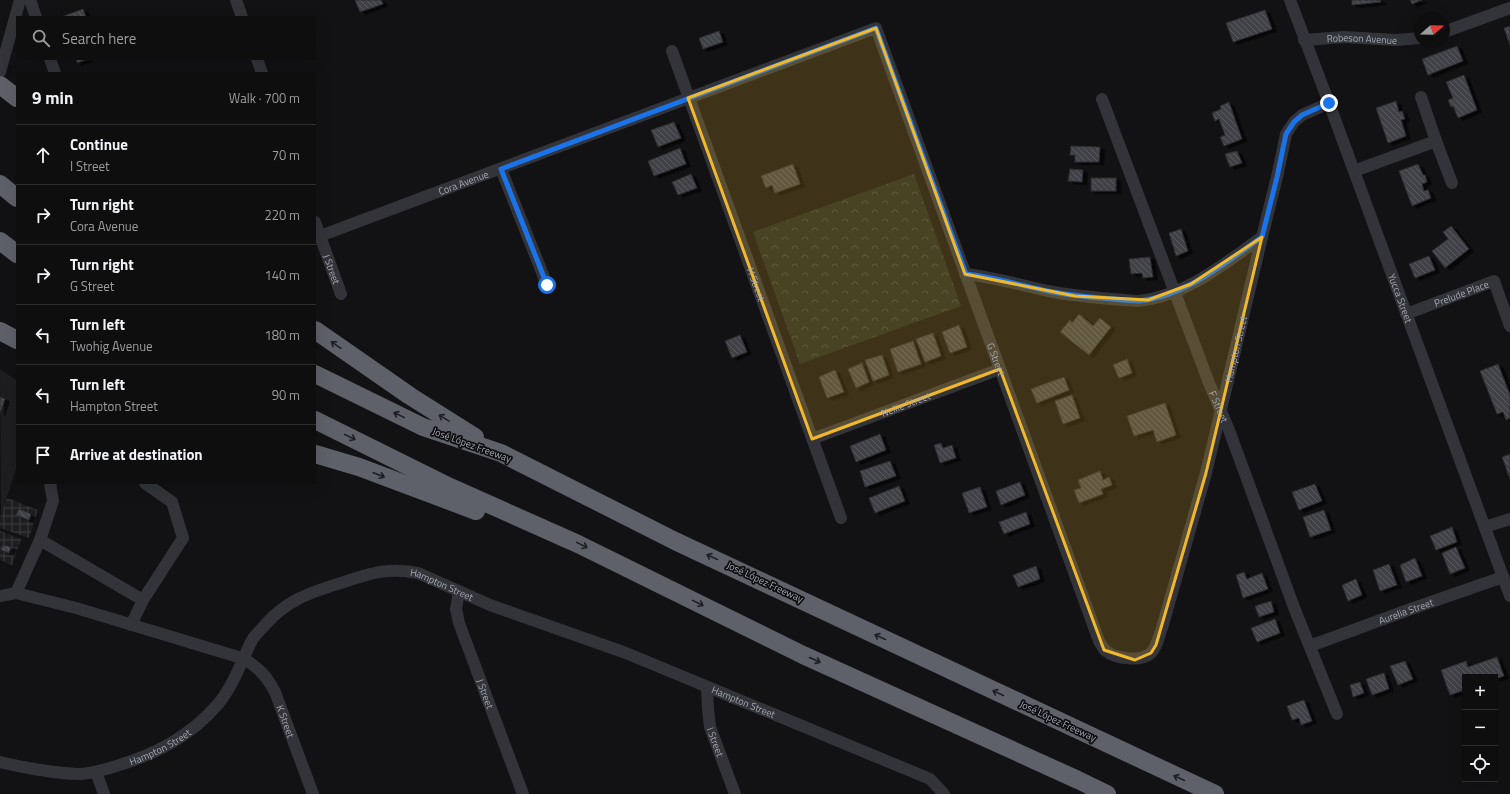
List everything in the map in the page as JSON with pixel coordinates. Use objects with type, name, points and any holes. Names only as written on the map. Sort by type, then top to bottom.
[{"type":"highway","points":[[0,85],[16,97]]},
{"type":"highway","points":[[0,184],[16,197]]},
{"type":"highway","points":[[0,241],[16,253]]},
{"type":"highway","points":[[0,331],[16,339]]},
{"type":"highway","points":[[316,331],[410,396],[501,453]]},
{"type":"highway","name":"José López Freeway","points":[[316,374],[423,427],[501,453],[675,540],[1214,794]]},
{"type":"highway","points":[[316,420],[450,487],[564,537],[803,655],[1107,794]]},
{"type":"highway","points":[[316,454],[359,467],[487,516],[564,537]]},
{"type":"street","points":[[0,72],[20,0]]},
{"type":"street","points":[[30,0],[36,16]]},
{"type":"street","points":[[236,0],[242,16]]},
{"type":"street","name":"Yucca Street","points":[[1290,0],[1510,596]]},
{"type":"street","points":[[1450,30],[1510,8]]},
{"type":"street","name":"Cora Avenue","points":[[320,236],[876,28]]},
{"type":"street","name":"G Street","points":[[876,28],[1099,641],[1104,650],[1110,654],[1135,660],[1144,657]]},
{"type":"street","name":"Robeson Avenue","points":[[1304,40],[1344,37],[1396,40],[1414,38]]},
{"type":"street","name":"H Street","points":[[672,50],[688,98],[841,518]]},
{"type":"street","points":[[50,60],[55,72]]},
{"type":"street","points":[[257,60],[262,72]]},
{"type":"street","points":[[1421,97],[1452,183]]},
{"type":"street","name":"F Street","points":[[1102,100],[1336,714]]},
{"type":"street","name":"Hampton Street","points":[[1144,657],[1151,653],[1156,645],[1162,628],[1206,473],[1286,134],[1294,122],[1302,115],[1329,103]]},
{"type":"street","points":[[1354,171],[1436,140]]},
{"type":"street","points":[[501,169],[547,285]]},
{"type":"street","name":"J Street","points":[[316,225],[341,294]]},
{"type":"street","points":[[966,274],[1002,279],[1052,292],[1075,296],[1138,301],[1148,300],[1175,292],[1217,268],[1262,237]]},
{"type":"street","name":"Prelude Place","points":[[1406,314],[1494,282],[1510,326]]},
{"type":"street","name":"Nellie Street","points":[[812,439],[1000,369]]},
{"type":"street","points":[[16,594],[40,540],[53,501],[50,484]]},
{"type":"street","points":[[130,624],[143,600],[183,538],[172,502],[146,484]]},
{"type":"street","points":[[1485,527],[1510,519]]},
{"type":"street","points":[[40,540],[143,600]]},
{"type":"street","name":"Hampton Street","points":[[0,762],[37,770],[79,774],[96,772],[141,758],[170,745],[204,718],[218,704],[234,681],[253,639],[274,616],[288,604],[305,595],[374,572],[406,570],[418,573],[490,605],[626,653],[707,688],[930,779],[944,794]]},
{"type":"street","name":"Aurelia Street","points":[[1310,646],[1503,577]]},
{"type":"street","name":"J Street","points":[[459,591],[456,609],[459,623],[523,794]]},
{"type":"street","points":[[0,596],[16,594],[76,608],[245,659]]},
{"type":"street","name":"K Street","points":[[245,659],[268,678],[275,692],[313,794]]},
{"type":"street","name":"I Street","points":[[707,688],[710,727],[735,794]]},
{"type":"street","points":[[96,772],[104,794]]},
{"type":"highlighted area","points":[[876,28],[965,274],[1075,296],[1148,300],[1191,284],[1262,237],[1206,473],[1156,645],[1151,653],[1135,660],[1104,650],[1000,369],[812,439],[688,98]]},
{"type":"shaded area","points":[[0,369],[16,380],[16,469],[1,515]]},
{"type":"shaded area","points":[[7,498],[38,510],[29,538],[0,528],[0,518]]},
{"type":"shaded area","points":[[0,531],[21,539],[12,565],[0,560]]},
{"type":"green space","points":[[914,174],[961,306],[800,364],[753,232]]},
{"type":"building","points":[[355,0],[381,0],[383,4],[360,12]]},
{"type":"building","points":[[1352,0],[1380,0],[1381,2],[1352,5]]},
{"type":"building","points":[[1410,0],[1422,0],[1412,4]]},
{"type":"building","points":[[83,9],[86,16],[64,16]]},
{"type":"building","points":[[1265,10],[1272,29],[1233,42],[1226,23]]},
{"type":"building","points":[[1510,26],[1510,45],[1504,28]]},
{"type":"building","points":[[719,31],[723,42],[703,49],[699,38]]},
{"type":"building","points":[[1457,46],[1463,61],[1428,75],[1422,59]]},
{"type":"building","points":[[76,60],[85,60],[77,63]]},
{"type":"building","points":[[1464,75],[1477,110],[1458,118],[1453,106],[1451,107],[1448,100],[1453,98],[1446,82]]},
{"type":"building","points":[[1396,101],[1399,112],[1402,111],[1405,119],[1401,120],[1406,136],[1388,143],[1376,108]]},
{"type":"building","points":[[1229,102],[1242,139],[1224,146],[1220,137],[1225,135],[1219,119],[1215,121],[1212,113],[1221,109],[1220,106]]},
{"type":"building","points":[[674,122],[681,138],[658,147],[651,130]]},
{"type":"building","points":[[1071,146],[1100,147],[1099,162],[1075,162],[1075,155],[1070,155]]},
{"type":"building","points":[[680,148],[686,164],[654,176],[648,161]]},
{"type":"building","points":[[1237,151],[1242,163],[1230,167],[1225,154]]},
{"type":"building","points":[[793,164],[800,184],[775,193],[772,185],[766,188],[761,176]]},
{"type":"building","points":[[1418,164],[1423,175],[1425,175],[1427,182],[1422,184],[1424,191],[1428,190],[1431,198],[1412,206],[1399,171]]},
{"type":"building","points":[[1070,169],[1083,170],[1082,182],[1068,181]]},
{"type":"building","points":[[691,174],[697,188],[678,195],[672,182]]},
{"type":"building","points":[[1091,178],[1116,178],[1116,191],[1091,191]]},
{"type":"building","points":[[1451,226],[1469,249],[1445,268],[1432,251],[1448,239],[1443,232]]},
{"type":"building","points":[[1181,229],[1188,251],[1176,256],[1169,233]]},
{"type":"building","points":[[1429,256],[1435,270],[1415,278],[1409,264]]},
{"type":"building","points":[[1150,257],[1153,277],[1143,278],[1142,273],[1131,274],[1129,259]]},
{"type":"building","points":[[1079,314],[1093,326],[1100,318],[1111,327],[1089,355],[1060,332],[1070,320],[1072,323]]},
{"type":"building","points":[[959,325],[967,347],[950,353],[942,332]]},
{"type":"building","points":[[933,333],[941,356],[925,362],[916,339]]},
{"type":"building","points":[[740,335],[747,352],[732,358],[725,341]]},
{"type":"building","points":[[913,341],[921,364],[898,372],[890,349]]},
{"type":"building","points":[[882,355],[889,375],[873,381],[865,360]]},
{"type":"building","points":[[1127,359],[1132,373],[1119,378],[1113,365]]},
{"type":"building","points":[[862,363],[869,382],[856,388],[848,369]]},
{"type":"building","points":[[1498,364],[1510,395],[1510,418],[1506,420],[1503,412],[1497,414],[1480,371]]},
{"type":"building","points":[[835,370],[844,392],[827,398],[819,377]]},
{"type":"building","points":[[1064,377],[1069,390],[1037,403],[1031,389]]},
{"type":"building","points":[[1072,395],[1080,418],[1063,424],[1055,401]]},
{"type":"building","points":[[0,397],[5,399],[0,413]]},
{"type":"building","points":[[1165,403],[1176,435],[1157,442],[1153,430],[1134,436],[1127,416]]},
{"type":"building","points":[[880,434],[886,450],[856,462],[850,446]]},
{"type":"building","points":[[941,443],[943,448],[952,445],[956,458],[940,463],[934,445]]},
{"type":"building","points":[[1510,454],[1510,479],[1502,457]]},
{"type":"building","points":[[890,461],[896,476],[865,487],[860,471]]},
{"type":"building","points":[[1100,471],[1103,480],[1109,477],[1112,485],[1101,489],[1103,494],[1079,503],[1074,490],[1081,488],[1078,480]]},
{"type":"building","points":[[1020,482],[1025,495],[1001,505],[996,491]]},
{"type":"building","points":[[1315,484],[1322,501],[1299,510],[1292,492]]},
{"type":"building","points":[[899,486],[905,501],[875,513],[869,498]]},
{"type":"building","points":[[980,487],[987,507],[969,513],[962,493]]},
{"type":"building","points":[[19,509],[31,514],[29,520],[16,515]]},
{"type":"building","points":[[1324,510],[1331,530],[1310,537],[1303,517]]},
{"type":"building","points":[[1026,512],[1030,524],[1004,534],[999,522]]},
{"type":"building","points":[[1452,527],[1457,542],[1436,550],[1430,536]]},
{"type":"building","points":[[3,545],[11,547],[9,553],[1,550]]},
{"type":"building","points":[[1456,547],[1465,568],[1450,574],[1442,553]]},
{"type":"building","points":[[1415,558],[1422,576],[1406,582],[1400,565]]},
{"type":"building","points":[[1389,564],[1397,585],[1380,591],[1373,570]]},
{"type":"building","points":[[1036,566],[1040,579],[1018,587],[1013,575]]},
{"type":"building","points":[[1244,572],[1247,579],[1262,573],[1268,589],[1243,598],[1236,575]]},
{"type":"building","points":[[1356,579],[1362,595],[1348,601],[1342,585]]},
{"type":"building","points":[[1271,601],[1274,612],[1259,617],[1255,606]]},
{"type":"building","points":[[1275,619],[1280,633],[1257,642],[1251,628]]},
{"type":"building","points":[[1497,657],[1504,676],[1498,678],[1498,674],[1462,674],[1462,691],[1450,695],[1441,670],[1466,661],[1468,667]]},
{"type":"building","points":[[1405,661],[1413,679],[1398,685],[1390,666]]},
{"type":"building","points":[[1384,673],[1389,689],[1372,695],[1366,679]]},
{"type":"building","points":[[1360,682],[1364,693],[1353,697],[1350,685]]},
{"type":"building","points":[[1304,700],[1312,721],[1301,725],[1299,718],[1292,720],[1287,706]]},
{"type":"route","points":[[547,285],[501,169],[876,28],[966,274],[1002,279],[1052,292],[1075,296],[1138,301],[1148,300],[1175,292],[1217,268],[1262,237],[1281,162],[1286,134],[1294,122],[1302,115],[1329,103]]}]
